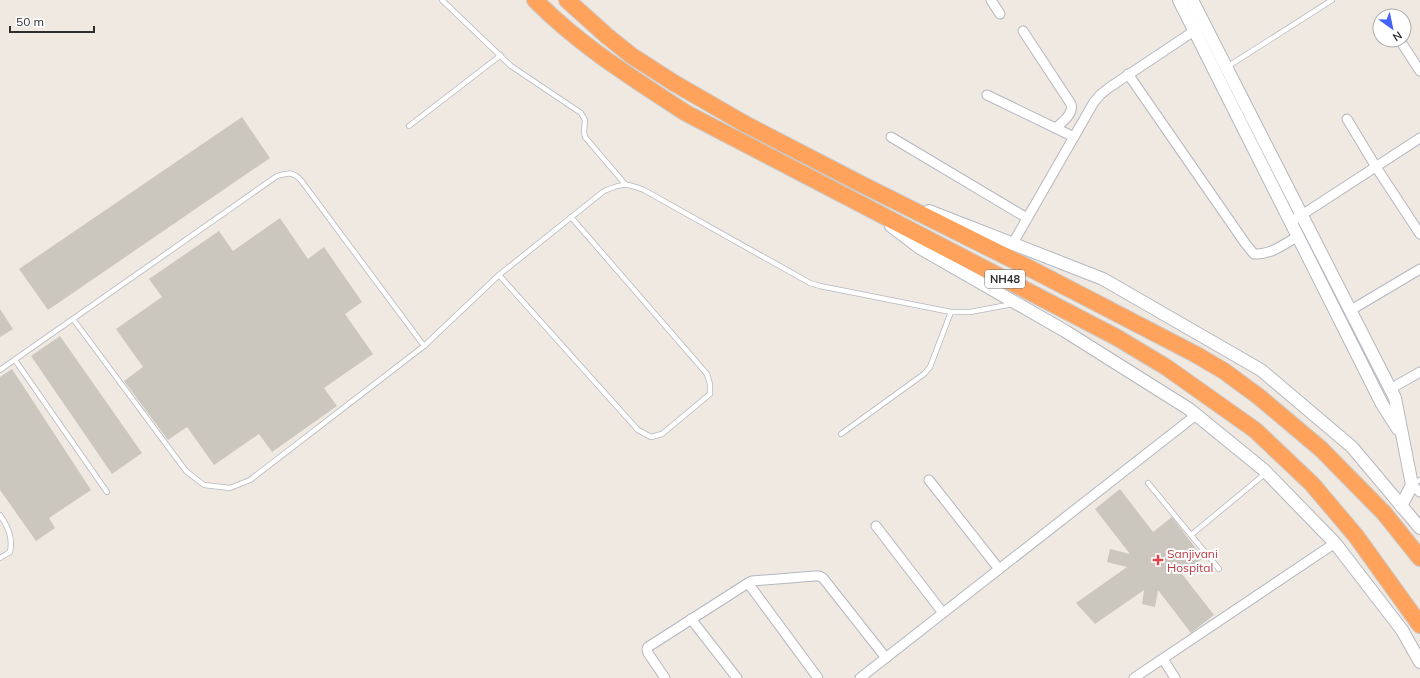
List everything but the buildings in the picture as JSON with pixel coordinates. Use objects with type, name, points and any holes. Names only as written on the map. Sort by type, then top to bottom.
[{"type":"highway","name":"NH48","points":[[535,0],[583,42],[633,79],[686,113],[1116,337],[1166,367],[1255,430],[1312,484],[1351,530],[1420,625]]},
{"type":"highway","name":"NH48","points":[[567,0],[632,56],[674,83],[745,124],[1031,269],[1188,350],[1224,371],[1258,396],[1321,448],[1384,513],[1420,558]]},
{"type":"street","points":[[991,0],[1000,14]]},
{"type":"street","points":[[1179,0],[1199,27],[1221,70],[1302,215],[1396,401],[1402,435],[1417,486],[1401,506]]},
{"type":"street","points":[[1192,0],[1199,27]]},
{"type":"street","points":[[1013,243],[1094,102],[1101,94],[1128,74],[1199,27]]},
{"type":"street","points":[[1023,31],[1071,104],[1072,108],[1070,114],[1056,128]]},
{"type":"street","points":[[1404,48],[1420,71]]},
{"type":"street","points":[[1221,70],[1291,222],[1382,404],[1402,435]]},
{"type":"street","points":[[1128,74],[1254,254],[1262,255],[1270,252],[1298,236]]},
{"type":"street","points":[[987,95],[1074,137]]},
{"type":"street","points":[[1347,119],[1376,167],[1420,234]]},
{"type":"street","points":[[891,137],[1027,218]]},
{"type":"street","points":[[1291,222],[1420,138]]},
{"type":"street","points":[[861,184],[1103,279],[1261,370],[1352,447],[1420,528]]},
{"type":"street","points":[[856,201],[920,248],[1065,331],[1196,415],[1266,472],[1335,543],[1402,630],[1420,662]]},
{"type":"street","points":[[1351,310],[1419,272]]},
{"type":"street","points":[[1390,389],[1420,372]]},
{"type":"street","points":[[860,678],[1196,415]]},
{"type":"street","points":[[929,480],[999,569]]},
{"type":"street","points":[[876,526],[943,613]]},
{"type":"street","points":[[1134,678],[1335,543]]},
{"type":"street","points":[[666,678],[648,653],[647,649],[748,583],[752,582],[819,576],[823,578],[886,658]]},
{"type":"street","points":[[748,583],[818,678]]},
{"type":"street","points":[[692,619],[737,678]]},
{"type":"street","points":[[1163,658],[1175,678]]},
{"type":"lane","points":[[442,0],[515,69],[581,113],[585,120],[585,137],[625,184]]},
{"type":"lane","points":[[1221,70],[1332,0]]},
{"type":"lane","points":[[409,126],[501,56]]},
{"type":"lane","points":[[0,370],[277,176],[286,173],[294,174],[300,179],[424,346]]},
{"type":"lane","points":[[73,319],[186,472],[204,485],[230,488],[250,480],[424,346],[499,275],[604,190],[618,185],[625,184],[644,190],[810,283],[820,286],[951,312],[970,312],[1017,303]]},
{"type":"lane","points":[[499,275],[638,430],[652,437],[662,434],[710,394],[708,374],[571,217]]},
{"type":"lane","points":[[841,434],[924,374],[930,367],[951,312]]},
{"type":"lane","points":[[15,360],[107,492]]},
{"type":"lane","points":[[1191,535],[1266,472]]},
{"type":"lane","points":[[1148,483],[1219,568]]},
{"type":"lane","points":[[0,515],[5,522],[12,541],[10,552],[0,558]]},
{"type":"place","name":"Sanjivani Hospital","points":[[1158,560]]}]
